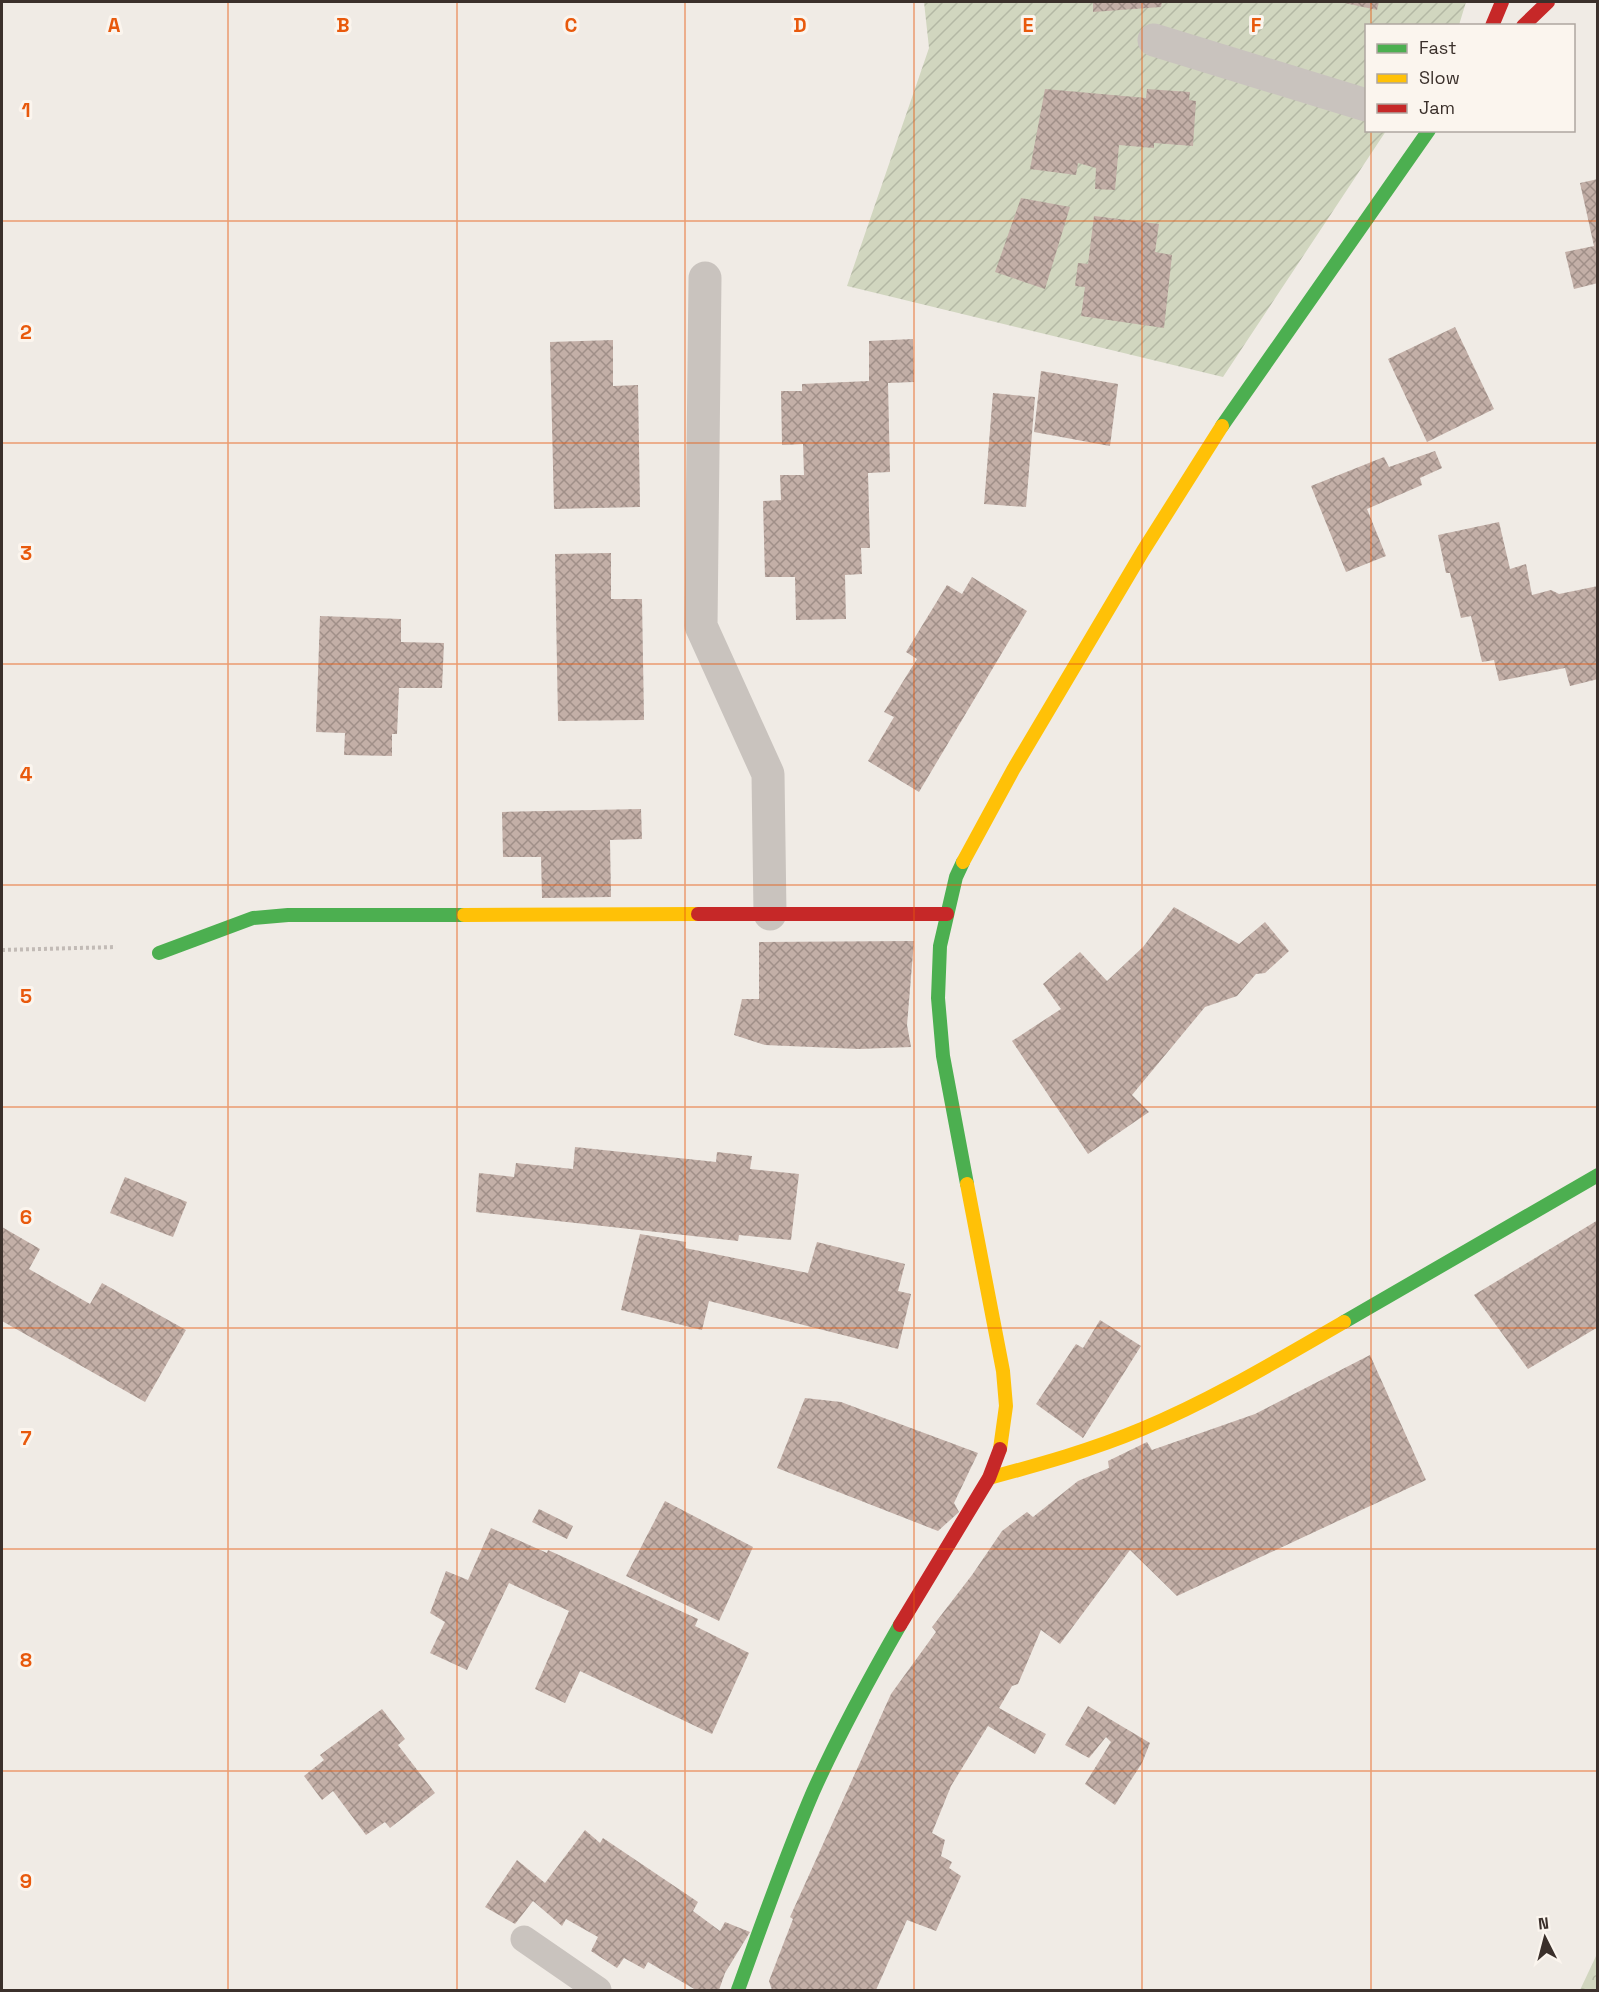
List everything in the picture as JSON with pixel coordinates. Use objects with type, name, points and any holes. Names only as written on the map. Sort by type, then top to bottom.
[{"type":"street","points":[[1493,24],[1502,2]]},
{"type":"street","points":[[1525,24],[1548,2]]},
{"type":"street","points":[[1154,40],[1365,105]]},
{"type":"street","points":[[738,1990],[790,1849],[825,1765],[872,1675],[989,1478],[1002,1445],[1006,1406],[1003,1371],[943,1056],[938,998],[940,946],[956,877],[972,844],[1143,551],[1233,409],[1428,132]]},
{"type":"street","points":[[705,278],[701,626],[768,774],[770,914]]},
{"type":"street","points":[[159,953],[253,918],[288,915],[947,914]]},
{"type":"street","points":[[989,1478],[1111,1441],[1175,1413],[1361,1313],[1598,1175]]},
{"type":"lane","points":[[524,1938],[598,1990]]},
{"type":"path","points":[[2,950],[108,946],[159,953]]},
{"type":"green space","points":[[924,2],[1466,2],[1459,24],[1365,24],[1365,132],[1385,132],[1223,377],[847,286],[929,48]]},
{"type":"green space","points":[[1597,1954],[1597,1990],[1580,1990]]},
{"type":"building","points":[[1093,2],[1162,2],[1161,7],[1093,12]]},
{"type":"building","points":[[1340,2],[1379,2],[1377,10]]},
{"type":"building","points":[[1045,89],[1146,98],[1147,89],[1190,92],[1189,100],[1196,101],[1193,146],[1154,143],[1154,148],[1119,145],[1115,190],[1095,189],[1096,168],[1078,163],[1076,175],[1030,169]]},
{"type":"building","points":[[1598,179],[1598,283],[1574,289],[1565,252],[1594,246],[1580,183]]},
{"type":"building","points":[[1021,198],[1070,207],[1045,289],[995,272]]},
{"type":"building","points":[[1094,216],[1159,224],[1155,252],[1172,255],[1164,328],[1081,316],[1085,287],[1075,286],[1078,263],[1088,264]]},
{"type":"building","points":[[1455,327],[1494,409],[1427,442],[1388,359]]},
{"type":"building","points":[[913,339],[914,382],[888,383],[890,472],[868,473],[870,548],[861,548],[862,574],[845,575],[846,619],[796,620],[795,577],[765,577],[763,501],[781,500],[780,475],[804,475],[803,444],[782,445],[781,391],[802,391],[802,384],[869,381],[869,341]]},
{"type":"building","points":[[613,340],[613,386],[638,385],[640,507],[554,509],[550,342]]},
{"type":"building","points":[[1041,371],[1118,384],[1110,446],[1034,432]]},
{"type":"building","points":[[993,393],[1035,397],[1026,507],[984,504]]},
{"type":"building","points":[[1435,451],[1442,468],[1420,478],[1422,485],[1367,509],[1386,556],[1346,572],[1311,486],[1384,457],[1389,467]]},
{"type":"building","points":[[1499,522],[1510,569],[1526,564],[1532,595],[1551,590],[1559,594],[1598,586],[1598,679],[1570,686],[1565,668],[1499,681],[1494,660],[1482,662],[1471,616],[1461,618],[1450,573],[1446,573],[1438,535]]},
{"type":"building","points":[[611,553],[611,599],[642,599],[644,720],[558,721],[555,554]]},
{"type":"building","points":[[972,577],[1027,611],[919,792],[868,761],[894,717],[884,712],[917,659],[906,652],[947,585],[962,594]]},
{"type":"building","points":[[320,616],[401,619],[401,642],[444,643],[442,688],[399,688],[397,734],[392,734],[392,756],[344,755],[345,733],[316,732]]},
{"type":"building","points":[[641,809],[642,839],[610,840],[611,897],[542,898],[541,857],[503,857],[502,812]]},
{"type":"building","points":[[1174,907],[1239,944],[1265,922],[1289,951],[1265,973],[1256,974],[1237,996],[1205,1007],[1132,1095],[1149,1112],[1088,1154],[1012,1041],[1061,1009],[1043,984],[1080,952],[1107,981],[1143,947]]},
{"type":"building","points":[[914,941],[907,1025],[911,1047],[859,1049],[765,1045],[734,1035],[742,999],[759,999],[759,942]]},
{"type":"building","points":[[575,1147],[716,1162],[717,1152],[752,1156],[750,1169],[799,1174],[791,1240],[739,1235],[738,1241],[476,1212],[479,1173],[514,1177],[516,1163],[573,1169]]},
{"type":"building","points":[[125,1177],[187,1202],[173,1237],[110,1213]]},
{"type":"building","points":[[1598,1220],[1598,1327],[1528,1369],[1474,1295]]},
{"type":"building","points":[[2,1227],[40,1249],[29,1269],[90,1304],[102,1283],[186,1330],[145,1402],[2,1321]]},
{"type":"building","points":[[640,1234],[686,1242],[685,1248],[808,1273],[817,1242],[905,1264],[898,1291],[911,1294],[898,1349],[709,1301],[702,1330],[621,1310]]},
{"type":"building","points":[[1100,1320],[1141,1346],[1083,1438],[1036,1404],[1076,1344],[1083,1348]]},
{"type":"building","points":[[1370,1355],[1426,1480],[1177,1596],[1130,1550],[1060,1644],[1041,1630],[1018,1684],[1012,1686],[999,1708],[1046,1734],[1035,1754],[988,1726],[951,1786],[932,1833],[945,1840],[941,1856],[952,1862],[949,1868],[961,1876],[936,1931],[907,1920],[876,1990],[772,1990],[769,1981],[793,1919],[790,1917],[891,1694],[936,1632],[932,1627],[1002,1531],[1027,1512],[1033,1517],[1078,1481],[1109,1468],[1108,1461],[1147,1442],[1152,1450],[1255,1414]]},
{"type":"building","points":[[805,1398],[841,1402],[978,1453],[954,1503],[959,1512],[938,1531],[777,1468]]},
{"type":"building","points":[[665,1501],[753,1547],[719,1621],[626,1576]]},
{"type":"building","points":[[539,1509],[573,1526],[567,1539],[532,1522]]},
{"type":"building","points":[[491,1528],[547,1553],[548,1550],[698,1619],[695,1626],[749,1653],[712,1734],[580,1671],[565,1703],[535,1689],[569,1611],[509,1583],[467,1670],[430,1653],[445,1622],[430,1613],[446,1571],[468,1580]]},
{"type":"building","points":[[1088,1706],[1150,1743],[1142,1763],[1115,1805],[1085,1784],[1111,1742],[1106,1737],[1089,1758],[1065,1745]]},
{"type":"building","points":[[382,1709],[405,1739],[398,1745],[435,1793],[390,1828],[385,1822],[366,1835],[333,1791],[322,1800],[304,1776],[324,1760],[320,1755]]},
{"type":"building","points":[[585,1830],[600,1843],[603,1838],[698,1902],[693,1911],[720,1931],[725,1922],[750,1932],[725,1973],[719,1990],[696,1990],[648,1962],[644,1969],[624,1958],[617,1968],[591,1951],[598,1937],[566,1919],[562,1926],[533,1901],[515,1924],[485,1907],[517,1860],[545,1883]]},
{"type":"traffic: fast","points":[[1222,426],[1428,132]]},
{"type":"traffic: fast","points":[[963,862],[956,877],[940,946],[938,998],[943,1056],[967,1184]]},
{"type":"traffic: fast","points":[[159,953],[253,918],[288,915],[464,915]]},
{"type":"traffic: fast","points":[[1344,1322],[1598,1175]]},
{"type":"traffic: fast","points":[[738,1990],[783,1866],[813,1792],[833,1749],[900,1625]]},
{"type":"traffic: slow","points":[[963,862],[1013,770],[1143,551],[1222,426]]},
{"type":"traffic: slow","points":[[464,915],[698,914]]},
{"type":"traffic: slow","points":[[967,1184],[1003,1371],[1006,1406],[1000,1449]]},
{"type":"traffic: slow","points":[[989,1478],[1085,1450],[1168,1418],[1244,1379],[1344,1322]]},
{"type":"traffic: jam","points":[[1493,24],[1502,2]]},
{"type":"traffic: jam","points":[[1525,24],[1548,2]]},
{"type":"traffic: jam","points":[[698,914],[947,914]]},
{"type":"traffic: jam","points":[[900,1625],[989,1478],[1000,1449]]}]
